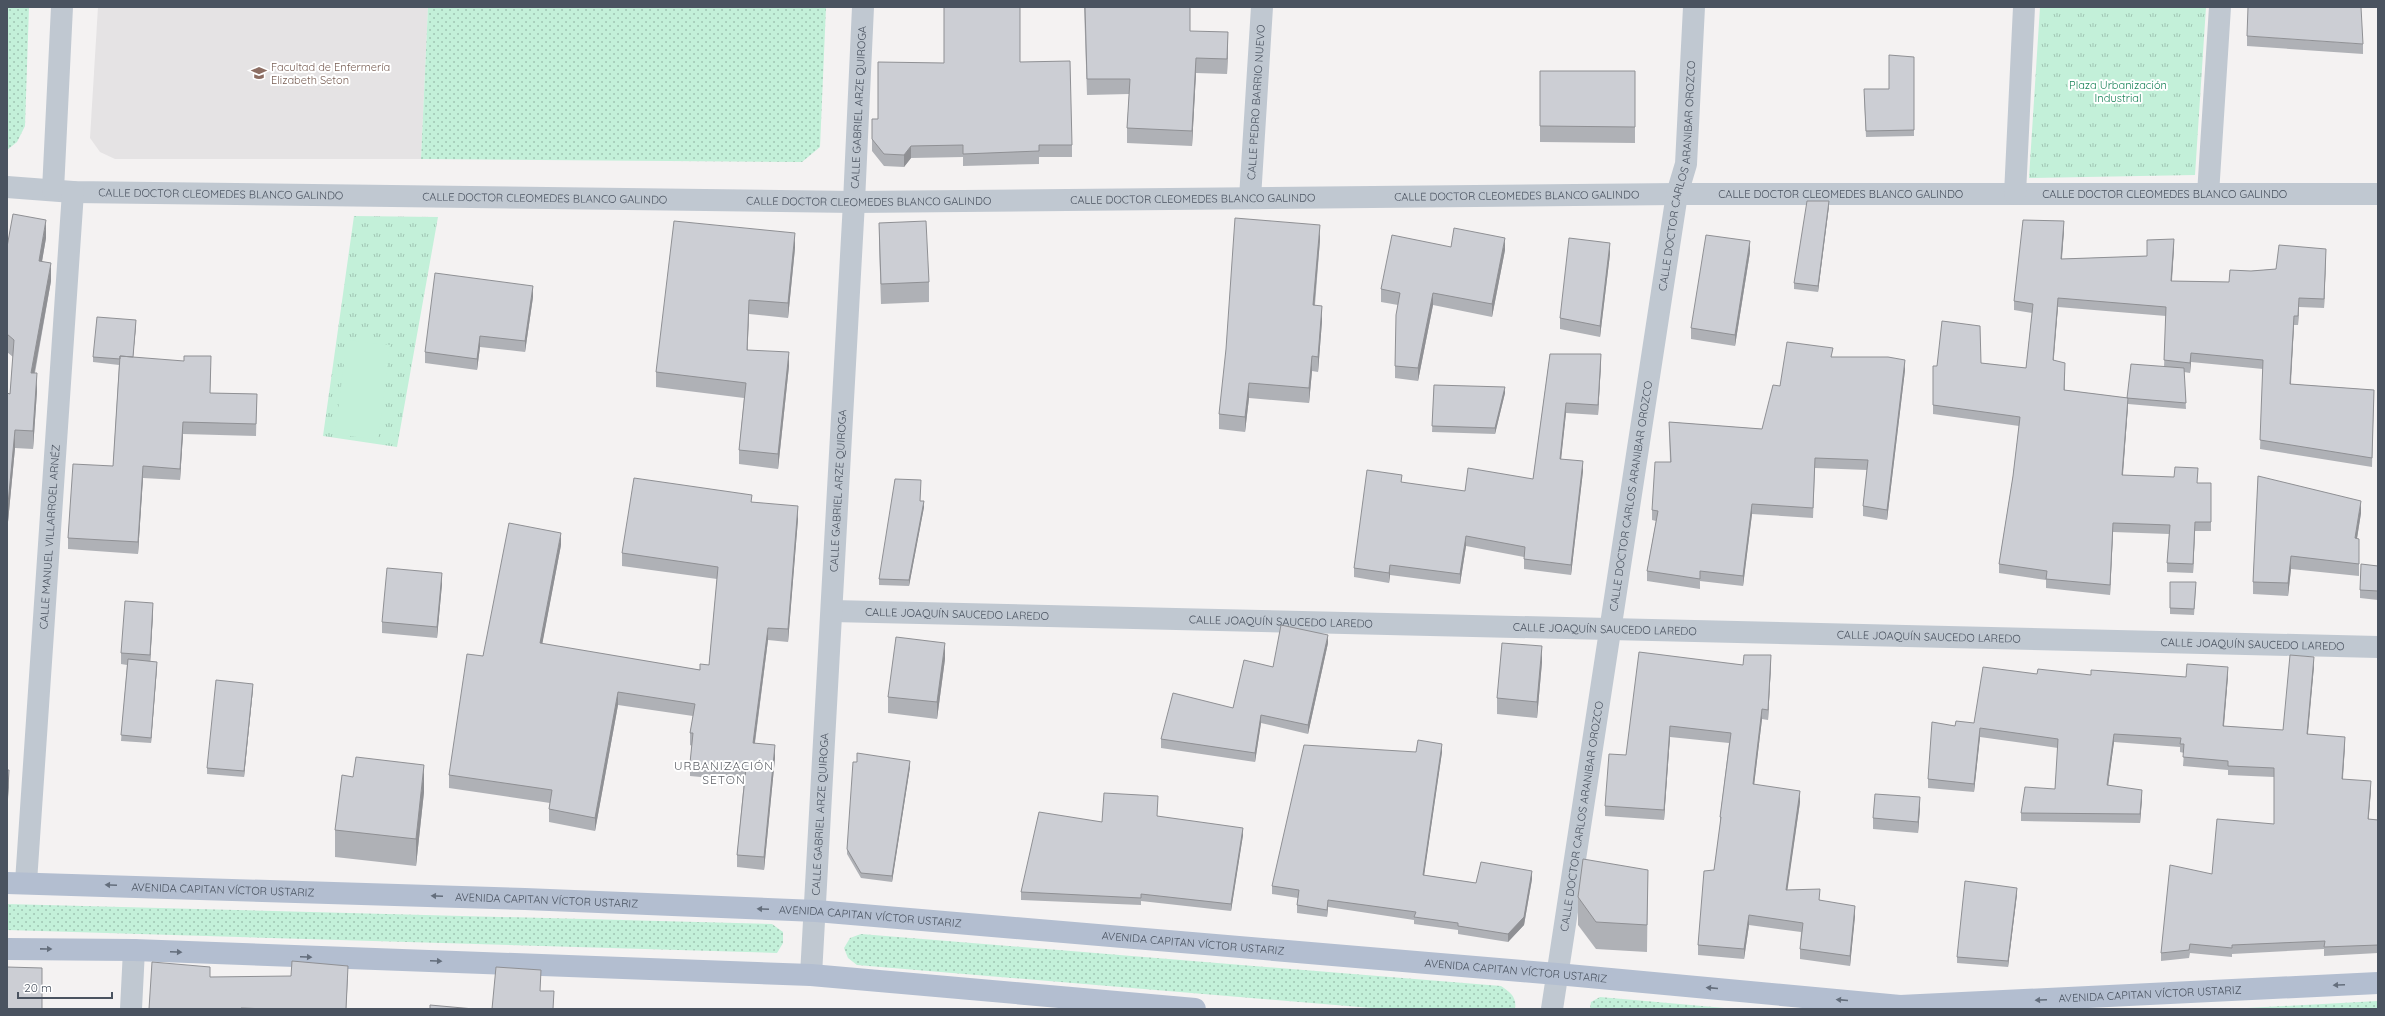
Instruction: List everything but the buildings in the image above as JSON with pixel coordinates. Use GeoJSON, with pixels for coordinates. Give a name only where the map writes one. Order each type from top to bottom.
{"type":"FeatureCollection","features":[{"type":"Feature","properties":{"kind":"main road","name":"AVENIDA CAPITAN VÍCTOR USTARIZ"},"geometry":{"type":"LineString","coordinates":[[17,883],[604,902],[816,912],[1558,974],[1900,1006],[2378,983]]}},
{"type":"Feature","properties":{"kind":"main road"},"geometry":{"type":"LineString","coordinates":[[7,949],[134,950],[811,975],[1101,1005],[1195,1009]]}},
{"type":"Feature","properties":{"kind":"street","name":"CALLE MANUEL VILLARROEL ARNÉZ"},"geometry":{"type":"LineString","coordinates":[[17,883],[63,191],[62,7]]}},
{"type":"Feature","properties":{"kind":"street","name":"CALLE GABRIEL ARZE QUIROGA"},"geometry":{"type":"LineString","coordinates":[[811,975],[816,912],[863,7]]}},
{"type":"Feature","properties":{"kind":"street","name":"CALLE PEDRO BARRIO NUEVO"},"geometry":{"type":"LineString","coordinates":[[1250,198],[1262,7]]}},
{"type":"Feature","properties":{"kind":"street","name":"CALLE DOCTOR CARLOS ARANIBAR OROZCO"},"geometry":{"type":"LineString","coordinates":[[1552,1009],[1677,194],[1686,164],[1694,7]]}},
{"type":"Feature","properties":{"kind":"street"},"geometry":{"type":"LineString","coordinates":[[2015,194],[2024,7]]}},
{"type":"Feature","properties":{"kind":"street"},"geometry":{"type":"LineString","coordinates":[[2208,194],[2220,7]]}},
{"type":"Feature","properties":{"kind":"street","name":"CALLE DOCTOR CLEOMEDES BLANCO GALINDO"},"geometry":{"type":"LineString","coordinates":[[7,187],[63,191],[854,202],[1677,194],[2378,194]]}},
{"type":"Feature","properties":{"kind":"street","name":"CALLE JOAQUÍN SAUCEDO LAREDO"},"geometry":{"type":"LineString","coordinates":[[832,611],[1610,630],[2378,646]]}},
{"type":"Feature","properties":{"kind":"street"},"geometry":{"type":"LineString","coordinates":[[131,1009],[134,950]]}},
{"type":"Feature","properties":{"kind":"shaded area","name":"Facultad de Enfermería Elizabeth Seton"},"geometry":{"type":"Polygon","coordinates":[[[98,7],[428,7],[421,159],[115,159],[100,152],[90,138],[98,7]]]}},
{"type":"Feature","properties":{"kind":"green space"},"geometry":{"type":"Polygon","coordinates":[[[7,7],[29,7],[25,126],[17,142],[7,150],[7,7]]]}},
{"type":"Feature","properties":{"kind":"green space"},"geometry":{"type":"Polygon","coordinates":[[[428,7],[826,7],[820,147],[802,162],[421,159],[428,7]]]}},
{"type":"Feature","properties":{"kind":"green space","name":"Plaza Urbanización Industrial"},"geometry":{"type":"Polygon","coordinates":[[[2040,7],[2206,7],[2195,175],[2029,178],[2040,7]]]}},
{"type":"Feature","properties":{"kind":"green space"},"geometry":{"type":"Polygon","coordinates":[[[354,216],[438,217],[397,447],[323,436],[354,216]]]}},
{"type":"Feature","properties":{"kind":"green space"},"geometry":{"type":"Polygon","coordinates":[[[347,340],[390,345],[378,440],[335,434],[347,340]]]}},
{"type":"Feature","properties":{"kind":"green space"},"geometry":{"type":"Polygon","coordinates":[[[7,904],[772,924],[783,932],[783,943],[777,953],[7,930],[7,904]]]}},
{"type":"Feature","properties":{"kind":"green space"},"geometry":{"type":"Polygon","coordinates":[[[861,934],[1501,986],[1514,998],[1515,1009],[1383,1009],[857,965],[848,958],[844,948],[850,938],[861,934]]]}},
{"type":"Feature","properties":{"kind":"green space"},"geometry":{"type":"Polygon","coordinates":[[[1600,997],[1736,1009],[1590,1009],[1591,1002],[1600,997]]]}},
{"type":"Feature","properties":{"kind":"green space"},"geometry":{"type":"Polygon","coordinates":[[[2378,1001],[2378,1009],[2228,1009],[2378,1001]]]}},
{"type":"Feature","properties":{"kind":"place","name":"Facultad de Enfermería Elizabeth Seton"},"geometry":{"type":"Point","coordinates":[259,73]}},
{"type":"Feature","properties":{"kind":"district","name":"URBANIZACIÓN SETON"},"geometry":{"type":"Point","coordinates":[724,773]}}]}
